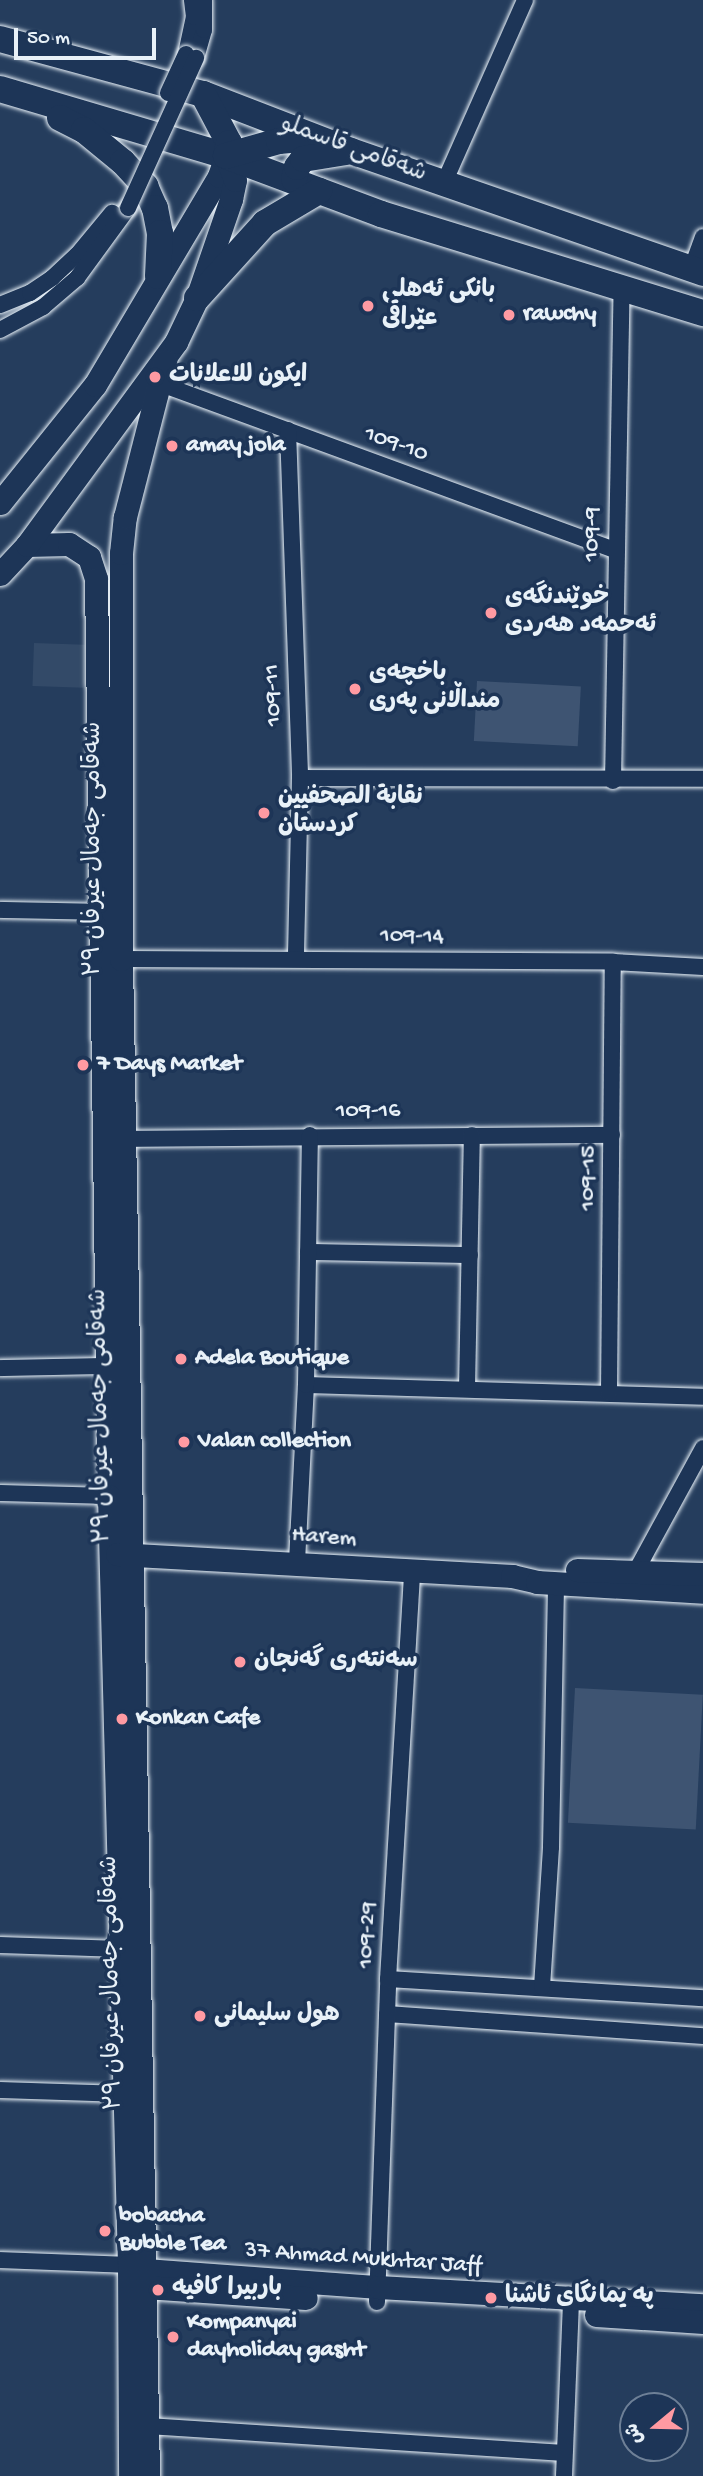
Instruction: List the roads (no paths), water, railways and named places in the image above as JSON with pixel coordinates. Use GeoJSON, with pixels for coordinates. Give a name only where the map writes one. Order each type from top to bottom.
{"type":"FeatureCollection","features":[{"type":"Feature","properties":{"kind":"main road","name":"شەقامی قاسملو"},"geometry":{"type":"LineString","coordinates":[[0,39],[27,48],[135,73],[203,94],[351,151],[697,272]]}},
{"type":"Feature","properties":{"kind":"main road","name":"شەقامی قاسملو"},"geometry":{"type":"LineString","coordinates":[[6,91],[226,156],[294,179],[381,214],[703,313]]}},
{"type":"Feature","properties":{"kind":"main road"},"geometry":{"type":"LineString","coordinates":[[6,91],[84,130],[123,162],[145,186],[155,208],[160,233],[158,276]]}},
{"type":"Feature","properties":{"kind":"main road"},"geometry":{"type":"LineString","coordinates":[[0,503],[95,385],[219,176],[229,143],[203,94]]}},
{"type":"Feature","properties":{"kind":"main road"},"geometry":{"type":"LineString","coordinates":[[226,156],[279,141],[317,137]]}},
{"type":"Feature","properties":{"kind":"main road"},"geometry":{"type":"LineString","coordinates":[[294,179],[297,167],[303,159],[351,151]]}},
{"type":"Feature","properties":{"kind":"main road"},"geometry":{"type":"LineString","coordinates":[[0,575],[27,545],[165,360],[197,298],[231,199],[234,180],[226,156]]}},
{"type":"Feature","properties":{"kind":"main road"},"geometry":{"type":"LineString","coordinates":[[197,298],[265,223],[319,191]]}},
{"type":"Feature","properties":{"kind":"main road","name":"شەقامی جەمال عیرفان ٣٩"},"geometry":{"type":"LineString","coordinates":[[130,2476],[140,2274],[124,2094],[121,1949],[121,553],[125,517],[165,360]]}},
{"type":"Feature","properties":{"kind":"main road"},"geometry":{"type":"LineString","coordinates":[[27,545],[59,542],[79,549],[89,557],[108,549],[121,553]]}},
{"type":"Feature","properties":{"kind":"main road","name":"شەقامی جەمال عیرفان ٣٩"},"geometry":{"type":"LineString","coordinates":[[89,557],[96,579],[110,1496],[121,1554],[148,2476]]}},
{"type":"Feature","properties":{"kind":"main road","name":"Harem"},"geometry":{"type":"LineString","coordinates":[[121,1554],[298,1562],[703,1592]]}},
{"type":"Feature","properties":{"kind":"main road","name":"Harem"},"geometry":{"type":"LineString","coordinates":[[512,1576],[539,1570],[703,1574]]}},
{"type":"Feature","properties":{"kind":"main road","name":"37 Ahmad Mukhtar Jaff"},"geometry":{"type":"LineString","coordinates":[[140,2274],[377,2295],[570,2306],[703,2322]]}},
{"type":"Feature","properties":{"kind":"main road","name":"37 Ahmad Mukhtar Jaff"},"geometry":{"type":"LineString","coordinates":[[570,2306],[703,2305]]}},
{"type":"Feature","properties":{"kind":"street"},"geometry":{"type":"LineString","coordinates":[[191,56],[194,17],[192,0]]}},
{"type":"Feature","properties":{"kind":"street"},"geometry":{"type":"LineString","coordinates":[[0,330],[43,307],[71,284],[124,206],[204,30],[204,0]]}},
{"type":"Feature","properties":{"kind":"street"},"geometry":{"type":"LineString","coordinates":[[444,183],[525,0]]}},
{"type":"Feature","properties":{"kind":"street"},"geometry":{"type":"LineString","coordinates":[[0,24],[27,48]]}},
{"type":"Feature","properties":{"kind":"street"},"geometry":{"type":"LineString","coordinates":[[0,305],[30,293],[61,271],[124,206]]}},
{"type":"Feature","properties":{"kind":"street"},"geometry":{"type":"LineString","coordinates":[[697,272],[703,237]]}},
{"type":"Feature","properties":{"kind":"street","name":"109-9"},"geometry":{"type":"LineString","coordinates":[[613,781],[615,550],[622,289]]}},
{"type":"Feature","properties":{"kind":"street","name":"109-10"},"geometry":{"type":"LineString","coordinates":[[161,384],[615,550]]}},
{"type":"Feature","properties":{"kind":"street","name":"109-11"},"geometry":{"type":"LineString","coordinates":[[288,430],[300,778],[296,959]]}},
{"type":"Feature","properties":{"kind":"street"},"geometry":{"type":"LineString","coordinates":[[300,778],[613,781],[703,779]]}},
{"type":"Feature","properties":{"kind":"street"},"geometry":{"type":"LineString","coordinates":[[0,910],[100,912]]}},
{"type":"Feature","properties":{"kind":"street","name":"109-14"},"geometry":{"type":"LineString","coordinates":[[121,959],[613,962],[703,967]]}},
{"type":"Feature","properties":{"kind":"street","name":"109-15"},"geometry":{"type":"LineString","coordinates":[[609,1393],[613,962]]}},
{"type":"Feature","properties":{"kind":"street"},"geometry":{"type":"LineString","coordinates":[[298,1562],[306,1385],[310,1135]]}},
{"type":"Feature","properties":{"kind":"street","name":"109-16"},"geometry":{"type":"LineString","coordinates":[[123,1139],[310,1135],[612,1135]]}},
{"type":"Feature","properties":{"kind":"street"},"geometry":{"type":"LineString","coordinates":[[467,1389],[472,1135]]}},
{"type":"Feature","properties":{"kind":"street"},"geometry":{"type":"LineString","coordinates":[[308,1252],[470,1255]]}},
{"type":"Feature","properties":{"kind":"street"},"geometry":{"type":"LineString","coordinates":[[0,1368],[107,1366]]}},
{"type":"Feature","properties":{"kind":"street"},"geometry":{"type":"LineString","coordinates":[[306,1385],[703,1396]]}},
{"type":"Feature","properties":{"kind":"street"},"geometry":{"type":"LineString","coordinates":[[636,1571],[703,1448]]}},
{"type":"Feature","properties":{"kind":"street"},"geometry":{"type":"LineString","coordinates":[[0,1493],[110,1496]]}},
{"type":"Feature","properties":{"kind":"street","name":"109-29"},"geometry":{"type":"LineString","coordinates":[[377,2295],[388,1979],[412,1571]]}},
{"type":"Feature","properties":{"kind":"street"},"geometry":{"type":"LineString","coordinates":[[542,1987],[551,1847],[556,1583]]}},
{"type":"Feature","properties":{"kind":"street"},"geometry":{"type":"LineString","coordinates":[[0,1945],[121,1949]]}},
{"type":"Feature","properties":{"kind":"street"},"geometry":{"type":"LineString","coordinates":[[388,1979],[703,1998]]}},
{"type":"Feature","properties":{"kind":"street"},"geometry":{"type":"LineString","coordinates":[[387,2014],[703,2036]]}},
{"type":"Feature","properties":{"kind":"street"},"geometry":{"type":"LineString","coordinates":[[0,2090],[124,2094]]}},
{"type":"Feature","properties":{"kind":"street"},"geometry":{"type":"LineString","coordinates":[[0,2260],[140,2274]]}},
{"type":"Feature","properties":{"kind":"street"},"geometry":{"type":"LineString","coordinates":[[564,2476],[570,2306]]}},
{"type":"Feature","properties":{"kind":"street"},"geometry":{"type":"LineString","coordinates":[[148,2426],[564,2453]]}},
{"type":"Feature","properties":{"kind":"place","name":"بانکی ئەهلی عێراقی"},"geometry":{"type":"Point","coordinates":[368,306]}},
{"type":"Feature","properties":{"kind":"place","name":"rawchy"},"geometry":{"type":"Point","coordinates":[509,315]}},
{"type":"Feature","properties":{"kind":"place","name":"ايكون للاعلانات"},"geometry":{"type":"Point","coordinates":[155,377]}},
{"type":"Feature","properties":{"kind":"place","name":"amay jola"},"geometry":{"type":"Point","coordinates":[172,446]}},
{"type":"Feature","properties":{"kind":"place","name":"خوێندنگەی ئەحمەد هەردی"},"geometry":{"type":"Point","coordinates":[491,613]}},
{"type":"Feature","properties":{"kind":"place","name":"باخچەی منداڵانی پەری"},"geometry":{"type":"Point","coordinates":[355,689]}},
{"type":"Feature","properties":{"kind":"place","name":"نقابة الصحفیین کردستان"},"geometry":{"type":"Point","coordinates":[264,813]}},
{"type":"Feature","properties":{"kind":"place","name":"7 Days Market"},"geometry":{"type":"Point","coordinates":[83,1065]}},
{"type":"Feature","properties":{"kind":"place","name":"Adela Boutique"},"geometry":{"type":"Point","coordinates":[181,1359]}},
{"type":"Feature","properties":{"kind":"place","name":"Valan collection"},"geometry":{"type":"Point","coordinates":[184,1442]}},
{"type":"Feature","properties":{"kind":"place","name":"سەنتەری گەنجان"},"geometry":{"type":"Point","coordinates":[240,1662]}},
{"type":"Feature","properties":{"kind":"place","name":"Konkan Cafe"},"geometry":{"type":"Point","coordinates":[122,1719]}},
{"type":"Feature","properties":{"kind":"place","name":"هول سليمانى"},"geometry":{"type":"Point","coordinates":[200,2016]}},
{"type":"Feature","properties":{"kind":"place","name":"bobacha Bubble Tea"},"geometry":{"type":"Point","coordinates":[105,2231]}},
{"type":"Feature","properties":{"kind":"place","name":"باربيرا كافيه"},"geometry":{"type":"Point","coordinates":[158,2290]}},
{"type":"Feature","properties":{"kind":"place","name":"په یمانگای ئاشنا"},"geometry":{"type":"Point","coordinates":[491,2298]}},
{"type":"Feature","properties":{"kind":"place","name":"Kompanyai dayholiday gasht"},"geometry":{"type":"Point","coordinates":[173,2337]}}]}
